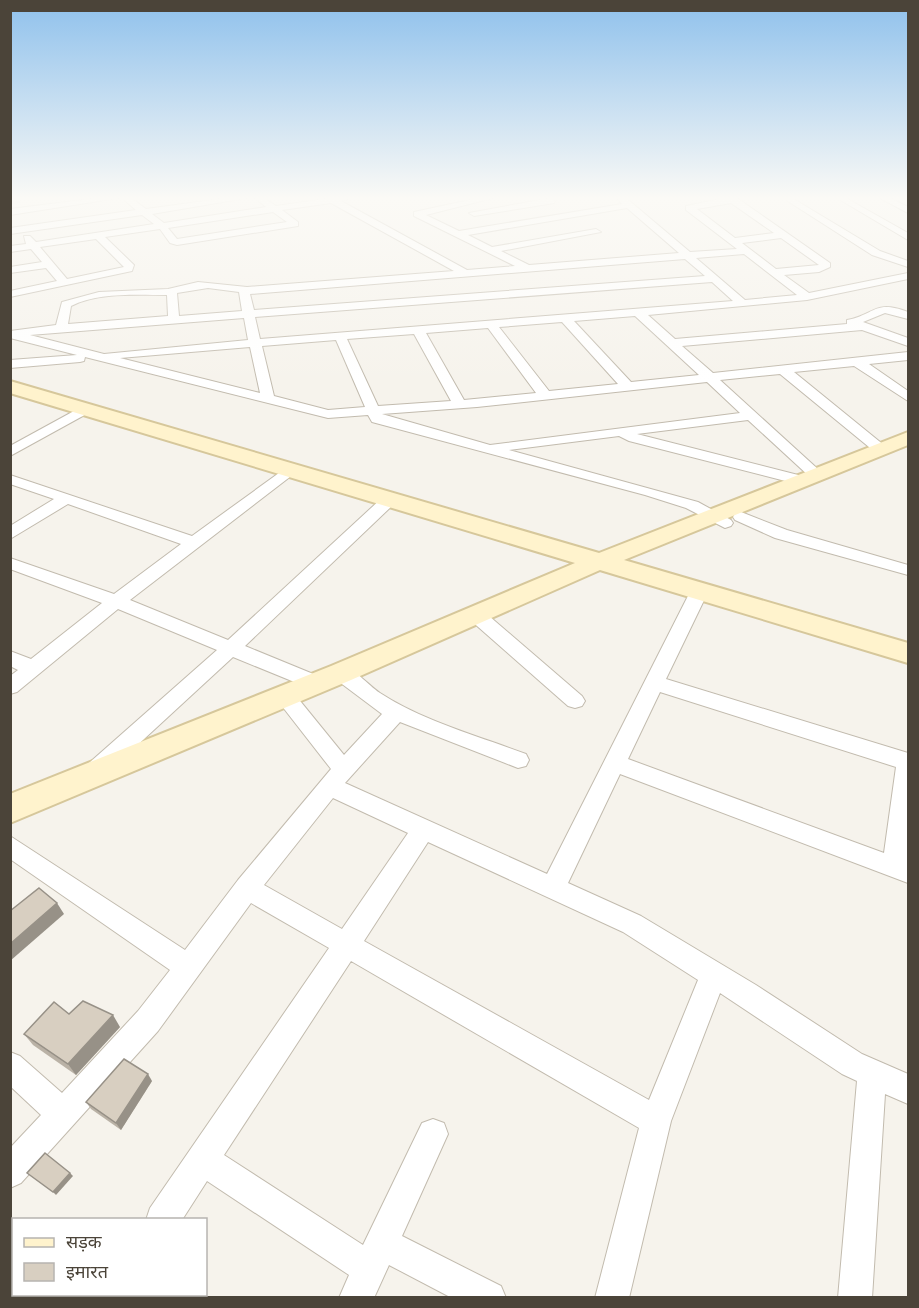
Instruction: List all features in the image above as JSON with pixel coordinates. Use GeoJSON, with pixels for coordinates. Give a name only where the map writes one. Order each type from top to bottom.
{"type":"FeatureCollection","features":[{"type":"Feature","properties":{"kind":"street"},"geometry":{"type":"LineString","coordinates":[[46,259],[64,282]]}},
{"type":"Feature","properties":{"kind":"street"},"geometry":{"type":"LineString","coordinates":[[10,294],[128,269],[130,267],[123,259]]}},
{"type":"Feature","properties":{"kind":"street"},"geometry":{"type":"LineString","coordinates":[[439,259],[550,319]]}},
{"type":"Feature","properties":{"kind":"street"},"geometry":{"type":"LineString","coordinates":[[509,259],[525,267]]}},
{"type":"Feature","properties":{"kind":"street"},"geometry":{"type":"LineString","coordinates":[[61,328],[66,304],[76,299],[169,292],[180,287],[203,284],[247,290],[525,267],[541,259]]}},
{"type":"Feature","properties":{"kind":"street"},"geometry":{"type":"LineString","coordinates":[[569,259],[610,274]]}},
{"type":"Feature","properties":{"kind":"street"},"geometry":{"type":"LineString","coordinates":[[610,274],[620,259]]}},
{"type":"Feature","properties":{"kind":"street"},"geometry":{"type":"LineString","coordinates":[[691,259],[742,303]]}},
{"type":"Feature","properties":{"kind":"street"},"geometry":{"type":"LineString","coordinates":[[758,259],[807,297]]}},
{"type":"Feature","properties":{"kind":"street"},"geometry":{"type":"LineString","coordinates":[[776,272],[819,269],[826,265],[818,259]]}},
{"type":"Feature","properties":{"kind":"street"},"geometry":{"type":"LineString","coordinates":[[894,259],[909,264]]}},
{"type":"Feature","properties":{"kind":"street"},"geometry":{"type":"LineString","coordinates":[[10,270],[50,264]]}},
{"type":"Feature","properties":{"kind":"street"},"geometry":{"type":"LineString","coordinates":[[11,335],[61,328],[505,295],[610,274],[713,279]]}},
{"type":"Feature","properties":{"kind":"street"},"geometry":{"type":"LineString","coordinates":[[10,364],[807,297],[909,276]]}},
{"type":"Feature","properties":{"kind":"street"},"geometry":{"type":"LineString","coordinates":[[892,280],[909,287]]}},
{"type":"Feature","properties":{"kind":"street"},"geometry":{"type":"LineString","coordinates":[[247,290],[244,293],[248,314],[268,400]]}},
{"type":"Feature","properties":{"kind":"street"},"geometry":{"type":"LineString","coordinates":[[169,292],[172,293],[174,319]]}},
{"type":"Feature","properties":{"kind":"street"},"geometry":{"type":"LineString","coordinates":[[890,309],[909,303]]}},
{"type":"Feature","properties":{"kind":"street"},"geometry":{"type":"LineString","coordinates":[[672,343],[858,324],[880,308],[909,316]]}},
{"type":"Feature","properties":{"kind":"street"},"geometry":{"type":"LineString","coordinates":[[638,312],[749,416],[808,477]]}},
{"type":"Feature","properties":{"kind":"street"},"geometry":{"type":"LineString","coordinates":[[565,318],[627,386]]}},
{"type":"Feature","properties":{"kind":"street"},"geometry":{"type":"LineString","coordinates":[[840,318],[909,342]]}},
{"type":"Feature","properties":{"kind":"street"},"geometry":{"type":"LineString","coordinates":[[491,324],[545,395]]}},
{"type":"Feature","properties":{"kind":"street"},"geometry":{"type":"LineString","coordinates":[[418,330],[460,404]]}},
{"type":"Feature","properties":{"kind":"street"},"geometry":{"type":"LineString","coordinates":[[11,335],[328,414],[460,404],[909,356]]}},
{"type":"Feature","properties":{"kind":"street"},"geometry":{"type":"LineString","coordinates":[[340,336],[372,411],[381,421],[651,492],[726,518],[909,570]]}},
{"type":"Feature","properties":{"kind":"street"},"geometry":{"type":"LineString","coordinates":[[856,362],[909,397]]}},
{"type":"Feature","properties":{"kind":"street"},"geometry":{"type":"LineString","coordinates":[[782,369],[880,449]]}},
{"type":"Feature","properties":{"kind":"street"},"geometry":{"type":"LineString","coordinates":[[10,387],[909,653]]}},
{"type":"Feature","properties":{"kind":"street"},"geometry":{"type":"LineString","coordinates":[[10,452],[85,409]]}},
{"type":"Feature","properties":{"kind":"street"},"geometry":{"type":"LineString","coordinates":[[484,449],[749,416]]}},
{"type":"Feature","properties":{"kind":"street"},"geometry":{"type":"LineString","coordinates":[[622,431],[634,438],[808,477]]}},
{"type":"Feature","properties":{"kind":"street"},"geometry":{"type":"LineString","coordinates":[[726,518],[808,477],[909,438]]}},
{"type":"Feature","properties":{"kind":"street"},"geometry":{"type":"LineString","coordinates":[[10,809],[329,678],[475,614],[909,449]]}},
{"type":"Feature","properties":{"kind":"street"},"geometry":{"type":"LineString","coordinates":[[10,687],[116,601],[290,470]]}},
{"type":"Feature","properties":{"kind":"street"},"geometry":{"type":"LineString","coordinates":[[10,479],[193,542]]}},
{"type":"Feature","properties":{"kind":"street"},"geometry":{"type":"LineString","coordinates":[[10,534],[67,498]]}},
{"type":"Feature","properties":{"kind":"street"},"geometry":{"type":"LineString","coordinates":[[87,778],[231,648],[388,500]]}},
{"type":"Feature","properties":{"kind":"street"},"geometry":{"type":"LineString","coordinates":[[10,563],[116,601],[231,648],[329,678],[396,712],[518,760]]}},
{"type":"Feature","properties":{"kind":"street"},"geometry":{"type":"LineString","coordinates":[[553,887],[699,592]]}},
{"type":"Feature","properties":{"kind":"street"},"geometry":{"type":"LineString","coordinates":[[475,614],[575,701]]}},
{"type":"Feature","properties":{"kind":"street"},"geometry":{"type":"LineString","coordinates":[[10,658],[33,668]]}},
{"type":"Feature","properties":{"kind":"street"},"geometry":{"type":"LineString","coordinates":[[615,763],[902,870],[909,762],[655,683]]}},
{"type":"Feature","properties":{"kind":"street"},"geometry":{"type":"LineString","coordinates":[[285,696],[336,778],[424,829],[632,924],[714,974],[817,1043],[872,1073],[909,1089]]}},
{"type":"Feature","properties":{"kind":"street"},"geometry":{"type":"LineString","coordinates":[[10,1172],[148,1021],[248,888],[336,778],[396,712]]}},
{"type":"Feature","properties":{"kind":"street"},"geometry":{"type":"LineString","coordinates":[[163,1218],[424,829]]}},
{"type":"Feature","properties":{"kind":"street"},"geometry":{"type":"LineString","coordinates":[[10,846],[190,968]]}},
{"type":"Feature","properties":{"kind":"street"},"geometry":{"type":"LineString","coordinates":[[248,888],[656,1121]]}},
{"type":"Feature","properties":{"kind":"street"},"geometry":{"type":"LineString","coordinates":[[612,1298],[656,1121],[714,974]]}},
{"type":"Feature","properties":{"kind":"street"},"geometry":{"type":"LineString","coordinates":[[10,1066],[64,1115]]}},
{"type":"Feature","properties":{"kind":"street"},"geometry":{"type":"LineString","coordinates":[[855,1298],[872,1073]]}},
{"type":"Feature","properties":{"kind":"street"},"geometry":{"type":"LineString","coordinates":[[356,1298],[433,1134]]}},
{"type":"Feature","properties":{"kind":"street"},"geometry":{"type":"LineString","coordinates":[[204,1160],[376,1256],[489,1298]]}},
{"type":"Feature","properties":{"kind":"building"},"geometry":{"type":"Polygon","coordinates":[[[39,888],[57,903],[10,944],[10,911],[39,888]]]}},
{"type":"Feature","properties":{"kind":"building"},"geometry":{"type":"Polygon","coordinates":[[[83,1001],[113,1015],[68,1064],[24,1034],[54,1002],[69,1014],[83,1001]]]}},
{"type":"Feature","properties":{"kind":"building"},"geometry":{"type":"Polygon","coordinates":[[[124,1059],[148,1074],[116,1123],[86,1102],[124,1059]]]}},
{"type":"Feature","properties":{"kind":"building"},"geometry":{"type":"Polygon","coordinates":[[[45,1153],[70,1173],[53,1192],[27,1173],[45,1153]]]}}]}
